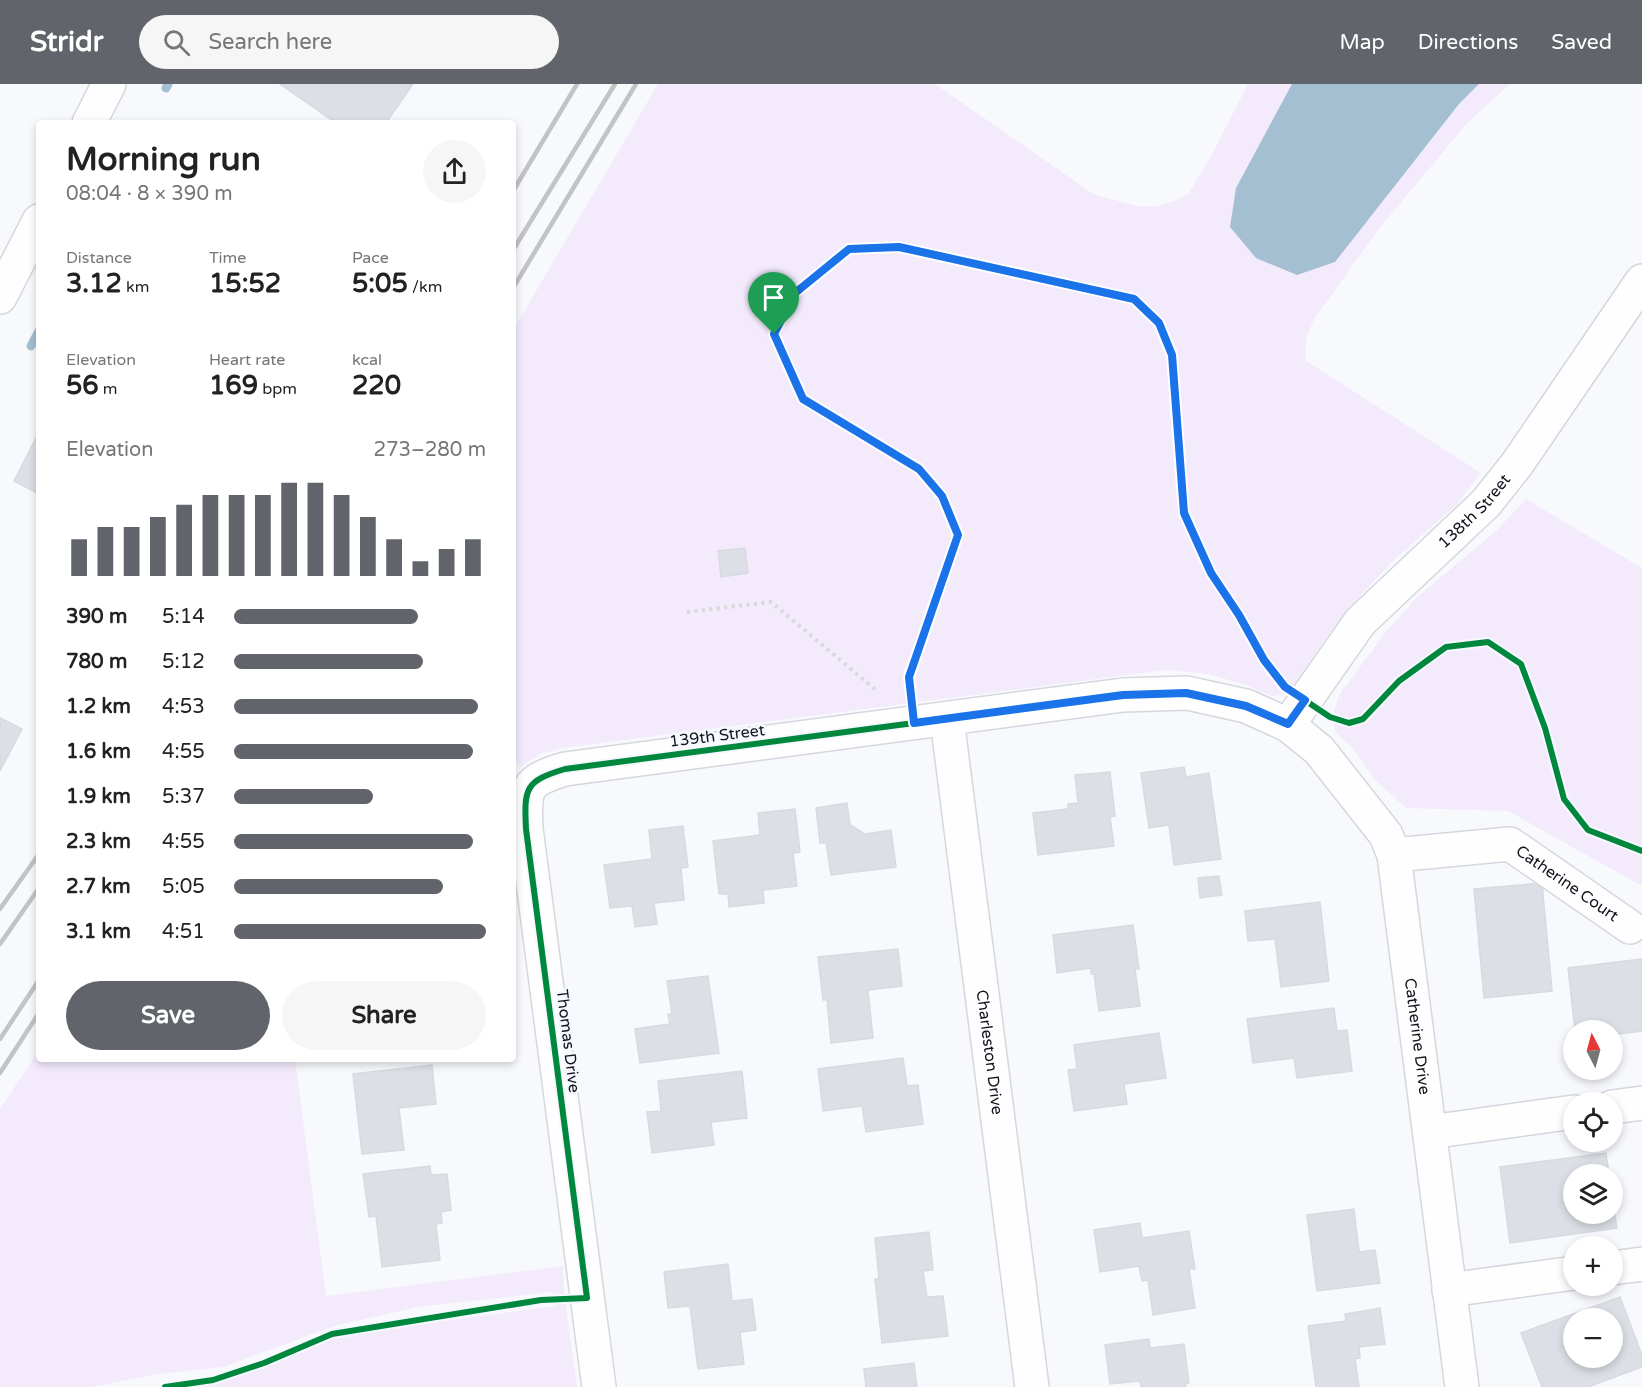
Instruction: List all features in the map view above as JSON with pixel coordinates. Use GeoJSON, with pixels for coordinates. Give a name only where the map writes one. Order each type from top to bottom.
{"type":"FeatureCollection","features":[{"type":"Feature","properties":{"kind":"street"},"geometry":{"type":"LineString","coordinates":[[91,120],[109,84]]}},
{"type":"Feature","properties":{"kind":"street"},"geometry":{"type":"LineString","coordinates":[[0,297],[36,227]]}},
{"type":"Feature","properties":{"kind":"street","name":"138th Street"},"geometry":{"type":"LineString","coordinates":[[1288,724],[1360,622],[1486,503],[1517,464],[1642,281]]}},
{"type":"Feature","properties":{"kind":"street","name":"139th Street"},"geometry":{"type":"LineString","coordinates":[[529,788],[540,777],[565,769],[1123,695],[1186,693],[1246,706],[1288,724]]}},
{"type":"Feature","properties":{"kind":"street","name":"Charleston Drive"},"geometry":{"type":"LineString","coordinates":[[947,719],[1032,1387]]}},
{"type":"Feature","properties":{"kind":"street","name":"Catherine Drive"},"geometry":{"type":"LineString","coordinates":[[1288,724],[1319,750],[1386,835],[1394,855],[1462,1387]]}},
{"type":"Feature","properties":{"kind":"street","name":"Thomas Drive"},"geometry":{"type":"LineString","coordinates":[[529,788],[525,807],[526,829],[599,1387]]}},
{"type":"Feature","properties":{"kind":"street","name":"Catherine Court"},"geometry":{"type":"LineString","coordinates":[[1394,855],[1510,844],[1630,927]]}},
{"type":"Feature","properties":{"kind":"street"},"geometry":{"type":"LineString","coordinates":[[1623,1105],[1642,1102]]}},
{"type":"Feature","properties":{"kind":"street"},"geometry":{"type":"LineString","coordinates":[[1430,1132],[1563,1114]]}},
{"type":"Feature","properties":{"kind":"street"},"geometry":{"type":"LineString","coordinates":[[1623,1267],[1642,1264]]}},
{"type":"Feature","properties":{"kind":"street"},"geometry":{"type":"LineString","coordinates":[[1449,1290],[1563,1274]]}},
{"type":"Feature","properties":{"kind":"path"},"geometry":{"type":"LineString","coordinates":[[687,612],[771,602],[876,690]]}},
{"type":"Feature","properties":{"kind":"shaded area"},"geometry":{"type":"Polygon","coordinates":[[[658,84],[935,84],[1095,195],[1138,206],[1157,206],[1175,201],[1188,194],[1209,160],[1248,84],[1510,84],[1469,121],[1382,225],[1314,319],[1306,339],[1305,360],[1481,473],[1456,505],[1392,562],[1351,606],[1326,638],[1292,690],[1283,695],[1272,696],[1209,674],[1166,670],[563,748],[540,754],[521,767],[516,761],[516,325],[658,84]]]}},
{"type":"Feature","properties":{"kind":"shaded area"},"geometry":{"type":"Polygon","coordinates":[[[1526,499],[1642,568],[1642,886],[1508,811],[1406,808],[1374,779],[1351,746],[1335,732],[1333,714],[1339,695],[1385,633],[1416,598],[1496,531],[1526,499]]]}},
{"type":"Feature","properties":{"kind":"shaded area"},"geometry":{"type":"Polygon","coordinates":[[[36,1055],[36,1062],[295,1062],[326,1296],[563,1266],[564,1291],[577,1387],[183,1387],[216,1382],[267,1366],[326,1341],[363,1332],[555,1306],[553,1292],[418,1307],[334,1326],[224,1367],[159,1374],[91,1387],[0,1387],[0,1109],[36,1055]]]}},
{"type":"Feature","properties":{"kind":"water"},"geometry":{"type":"Polygon","coordinates":[[[1292,84],[1479,84],[1459,104],[1335,262],[1297,275],[1256,258],[1230,227],[1236,188],[1292,84]]]}},
{"type":"Feature","properties":{"kind":"building"},"geometry":{"type":"Polygon","coordinates":[[[280,84],[413,84],[388,120],[332,120],[280,84]]]}},
{"type":"Feature","properties":{"kind":"building"},"geometry":{"type":"Polygon","coordinates":[[[36,438],[36,492],[14,481],[36,438]]]}},
{"type":"Feature","properties":{"kind":"building"},"geometry":{"type":"Polygon","coordinates":[[[745,548],[748,573],[721,577],[718,551],[745,548]]]}},
{"type":"Feature","properties":{"kind":"building"},"geometry":{"type":"Polygon","coordinates":[[[0,718],[22,729],[0,771],[0,718]]]}},
{"type":"Feature","properties":{"kind":"building"},"geometry":{"type":"Polygon","coordinates":[[[1184,767],[1186,777],[1209,773],[1221,859],[1174,865],[1169,825],[1149,828],[1141,773],[1184,767]]]}},
{"type":"Feature","properties":{"kind":"building"},"geometry":{"type":"Polygon","coordinates":[[[1110,772],[1115,816],[1110,817],[1114,846],[1038,855],[1033,813],[1068,809],[1068,804],[1078,803],[1075,775],[1110,772]]]}},
{"type":"Feature","properties":{"kind":"building"},"geometry":{"type":"Polygon","coordinates":[[[847,803],[850,825],[865,834],[891,830],[896,867],[831,875],[826,843],[820,843],[816,808],[847,803]]]}},
{"type":"Feature","properties":{"kind":"building"},"geometry":{"type":"Polygon","coordinates":[[[795,809],[800,852],[793,853],[797,886],[763,890],[764,903],[729,907],[728,894],[719,894],[713,841],[760,835],[758,813],[795,809]]]}},
{"type":"Feature","properties":{"kind":"building"},"geometry":{"type":"Polygon","coordinates":[[[683,826],[688,867],[681,868],[684,900],[654,903],[657,924],[635,927],[632,906],[610,908],[604,865],[652,859],[649,830],[683,826]]]}},
{"type":"Feature","properties":{"kind":"building"},"geometry":{"type":"Polygon","coordinates":[[[1219,876],[1222,895],[1200,898],[1198,878],[1219,876]]]}},
{"type":"Feature","properties":{"kind":"building"},"geometry":{"type":"Polygon","coordinates":[[[1542,883],[1552,991],[1484,998],[1474,889],[1542,883]]]}},
{"type":"Feature","properties":{"kind":"building"},"geometry":{"type":"Polygon","coordinates":[[[1320,902],[1329,981],[1281,987],[1275,939],[1248,941],[1245,911],[1320,902]]]}},
{"type":"Feature","properties":{"kind":"building"},"geometry":{"type":"Polygon","coordinates":[[[1133,925],[1139,969],[1135,969],[1140,1006],[1099,1011],[1094,974],[1091,974],[1091,968],[1057,973],[1053,935],[1133,925]]]}},
{"type":"Feature","properties":{"kind":"building"},"geometry":{"type":"Polygon","coordinates":[[[898,949],[902,986],[868,990],[873,1038],[831,1043],[827,1000],[823,1000],[818,957],[898,949]]]}},
{"type":"Feature","properties":{"kind":"building"},"geometry":{"type":"Polygon","coordinates":[[[1642,959],[1642,1031],[1623,1034],[1623,1020],[1574,1020],[1568,968],[1642,959]]]}},
{"type":"Feature","properties":{"kind":"building"},"geometry":{"type":"Polygon","coordinates":[[[708,976],[719,1053],[640,1063],[635,1029],[670,1024],[668,1014],[672,1014],[667,981],[708,976]]]}},
{"type":"Feature","properties":{"kind":"building"},"geometry":{"type":"Polygon","coordinates":[[[1334,1008],[1337,1031],[1347,1030],[1352,1071],[1297,1078],[1294,1058],[1253,1063],[1247,1019],[1334,1008]]]}},
{"type":"Feature","properties":{"kind":"building"},"geometry":{"type":"Polygon","coordinates":[[[1159,1033],[1166,1078],[1124,1084],[1127,1104],[1074,1111],[1068,1070],[1077,1069],[1074,1045],[1159,1033]]]}},
{"type":"Feature","properties":{"kind":"building"},"geometry":{"type":"Polygon","coordinates":[[[903,1058],[907,1086],[918,1085],[923,1124],[866,1132],[862,1106],[823,1111],[818,1069],[903,1058]]]}},
{"type":"Feature","properties":{"kind":"building"},"geometry":{"type":"Polygon","coordinates":[[[432,1065],[436,1104],[399,1108],[404,1150],[362,1154],[353,1074],[432,1065]]]}},
{"type":"Feature","properties":{"kind":"building"},"geometry":{"type":"Polygon","coordinates":[[[742,1071],[747,1118],[711,1122],[714,1145],[652,1153],[647,1112],[661,1111],[658,1081],[742,1071]]]}},
{"type":"Feature","properties":{"kind":"building"},"geometry":{"type":"Polygon","coordinates":[[[1606,1153],[1608,1164],[1563,1164],[1563,1224],[1616,1224],[1617,1228],[1510,1243],[1500,1167],[1606,1153]]]}},
{"type":"Feature","properties":{"kind":"building"},"geometry":{"type":"Polygon","coordinates":[[[430,1166],[431,1175],[447,1174],[451,1210],[441,1212],[442,1223],[436,1224],[440,1260],[382,1267],[376,1216],[369,1217],[363,1174],[430,1166]]]}},
{"type":"Feature","properties":{"kind":"building"},"geometry":{"type":"Polygon","coordinates":[[[1354,1209],[1359,1252],[1375,1250],[1380,1283],[1317,1291],[1307,1215],[1354,1209]]]}},
{"type":"Feature","properties":{"kind":"building"},"geometry":{"type":"Polygon","coordinates":[[[1140,1223],[1142,1238],[1189,1231],[1195,1269],[1189,1269],[1195,1308],[1153,1315],[1148,1280],[1142,1281],[1139,1266],[1100,1272],[1094,1230],[1140,1223]]]}},
{"type":"Feature","properties":{"kind":"building"},"geometry":{"type":"Polygon","coordinates":[[[929,1232],[933,1270],[923,1271],[927,1297],[943,1296],[948,1336],[882,1343],[875,1279],[879,1279],[875,1238],[929,1232]]]}},
{"type":"Feature","properties":{"kind":"building"},"geometry":{"type":"Polygon","coordinates":[[[728,1264],[732,1301],[752,1299],[756,1330],[740,1332],[744,1364],[698,1369],[690,1306],[668,1308],[664,1272],[728,1264]]]}},
{"type":"Feature","properties":{"kind":"building"},"geometry":{"type":"Polygon","coordinates":[[[1620,1297],[1642,1355],[1642,1367],[1588,1387],[1542,1387],[1521,1333],[1563,1318],[1563,1368],[1623,1368],[1623,1308],[1590,1308],[1620,1297]]]}},
{"type":"Feature","properties":{"kind":"building"},"geometry":{"type":"Polygon","coordinates":[[[1380,1308],[1385,1344],[1359,1347],[1360,1358],[1355,1359],[1359,1387],[1316,1387],[1308,1326],[1346,1321],[1345,1314],[1380,1308]]]}},
{"type":"Feature","properties":{"kind":"building"},"geometry":{"type":"Polygon","coordinates":[[[1149,1339],[1150,1348],[1184,1344],[1189,1383],[1185,1384],[1186,1387],[1141,1387],[1140,1381],[1110,1384],[1105,1345],[1149,1339]]]}},
{"type":"Feature","properties":{"kind":"building"},"geometry":{"type":"Polygon","coordinates":[[[914,1363],[917,1387],[866,1387],[864,1369],[914,1363]]]}},
{"type":"Feature","properties":{"kind":"waterway"},"geometry":{"type":"LineString","coordinates":[[166,88],[168,84]]}},
{"type":"Feature","properties":{"kind":"waterway"},"geometry":{"type":"LineString","coordinates":[[31,346],[36,337]]}},
{"type":"Feature","properties":{"kind":"railway"},"geometry":{"type":"LineString","coordinates":[[516,186],[577,84]]}},
{"type":"Feature","properties":{"kind":"railway"},"geometry":{"type":"LineString","coordinates":[[516,245],[615,84]]}},
{"type":"Feature","properties":{"kind":"railway"},"geometry":{"type":"LineString","coordinates":[[516,283],[636,84]]}},
{"type":"Feature","properties":{"kind":"railway"},"geometry":{"type":"LineString","coordinates":[[0,909],[36,858]]}},
{"type":"Feature","properties":{"kind":"railway"},"geometry":{"type":"LineString","coordinates":[[0,944],[36,892]]}},
{"type":"Feature","properties":{"kind":"railway"},"geometry":{"type":"LineString","coordinates":[[0,1039],[36,985]]}},
{"type":"Feature","properties":{"kind":"railway"},"geometry":{"type":"LineString","coordinates":[[0,1073],[36,1018]]}},
{"type":"Feature","properties":{"kind":"cycle path"},"geometry":{"type":"LineString","coordinates":[[165,1387],[213,1380],[264,1363],[332,1334],[541,1300],[587,1298],[526,829],[527,795],[535,782],[565,769],[914,723],[909,677],[958,535],[942,496],[919,469],[803,399],[774,334],[795,293],[849,249],[899,247],[1134,299],[1159,323],[1172,355],[1184,513],[1211,573],[1239,615],[1264,660],[1285,687],[1330,717],[1349,723],[1363,719],[1399,681],[1446,647],[1488,642],[1521,664],[1545,728],[1564,799],[1588,830],[1642,851]]}},
{"type":"Feature","properties":{"kind":"route"},"geometry":{"type":"LineString","coordinates":[[899,247],[1134,299],[1159,323],[1172,355],[1184,513],[1211,573],[1239,615],[1264,660],[1285,687],[1305,700],[1288,724],[1246,706],[1186,693],[1123,695],[914,723],[909,677],[958,535],[942,496],[919,469],[803,399],[774,334],[795,293],[849,249],[899,247]]}}]}
